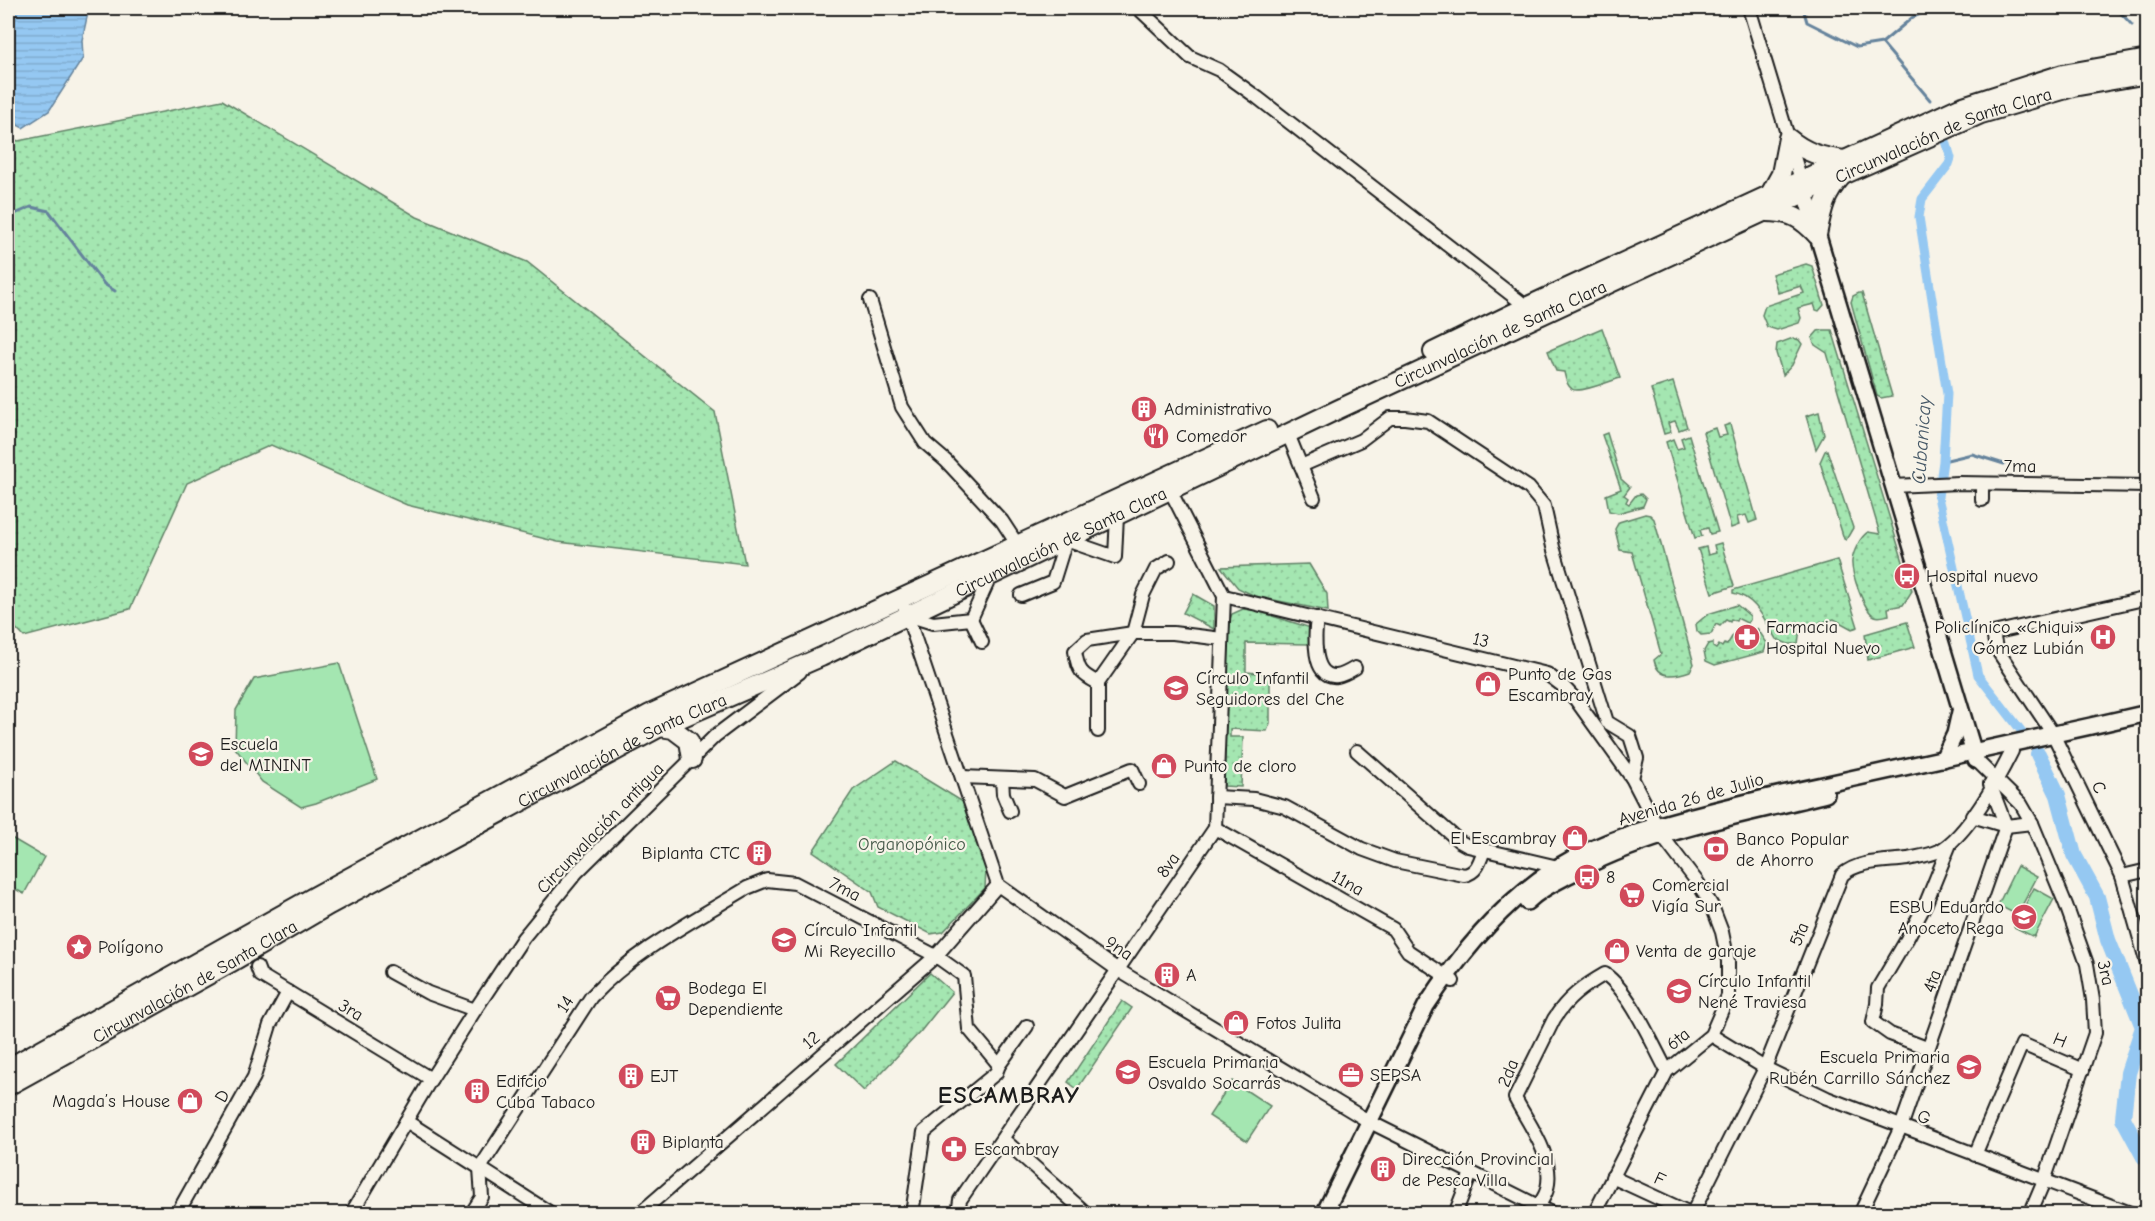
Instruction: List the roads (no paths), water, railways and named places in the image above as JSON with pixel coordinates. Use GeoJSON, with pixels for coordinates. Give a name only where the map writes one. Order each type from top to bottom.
{"type":"FeatureCollection","features":[{"type":"Feature","properties":{"kind":"highway","name":"Circunvalación de Santa Clara"},"geometry":{"type":"LineString","coordinates":[[8,1068],[315,896],[650,714],[1017,544],[1340,403],[1532,311],[1844,167],[1960,107],[2063,74],[2148,59]]}},
{"type":"Feature","properties":{"kind":"highway","name":"Circunvalación de Santa Clara"},"geometry":{"type":"LineString","coordinates":[[1844,167],[1981,114],[2073,87],[2148,74]]}},
{"type":"Feature","properties":{"kind":"highway"},"geometry":{"type":"LineString","coordinates":[[1788,138],[1807,152],[1844,167],[1824,201],[1817,235],[1807,224],[1793,215],[1767,203],[1781,174],[1788,138]]}},
{"type":"Feature","properties":{"kind":"highway","name":"Circunvalación de Santa Clara"},"geometry":{"type":"LineString","coordinates":[[8,1086],[230,963],[329,905],[660,727],[821,657],[1288,434],[1340,403]]}},
{"type":"Feature","properties":{"kind":"highway"},"geometry":{"type":"LineString","coordinates":[[660,727],[673,729],[689,741],[692,759]]}},
{"type":"Feature","properties":{"kind":"main road"},"geometry":{"type":"LineString","coordinates":[[1803,186],[1975,756]]}},
{"type":"Feature","properties":{"kind":"main road"},"geometry":{"type":"LineString","coordinates":[[1960,710],[1975,735],[1986,741],[2014,746]]}},
{"type":"Feature","properties":{"kind":"main road"},"geometry":{"type":"LineString","coordinates":[[1943,759],[1955,734],[1960,710]]}},
{"type":"Feature","properties":{"kind":"main road","name":"Avenida 26 de Julio"},"geometry":{"type":"LineString","coordinates":[[1324,1214],[1374,1125],[1449,979],[1493,921],[1530,885],[1558,867],[1602,845],[1854,787],[2148,713]]}},
{"type":"Feature","properties":{"kind":"main road","name":"Avenida 26 de Julio"},"geometry":{"type":"LineString","coordinates":[[2050,738],[2148,721]]}},
{"type":"Feature","properties":{"kind":"main road","name":"Avenida 26 de Julio"},"geometry":{"type":"LineString","coordinates":[[1449,979],[1536,893],[1595,861],[1659,831],[1766,797],[1943,759],[1975,756]]}},
{"type":"Feature","properties":{"kind":"main road","name":"Avenida 26 de Julio"},"geometry":{"type":"LineString","coordinates":[[1335,1214],[1374,1125]]}},
{"type":"Feature","properties":{"kind":"street"},"geometry":{"type":"LineString","coordinates":[[1138,8],[1190,57],[1219,70],[1258,98],[1532,311]]}},
{"type":"Feature","properties":{"kind":"street"},"geometry":{"type":"LineString","coordinates":[[1749,8],[1803,186]]}},
{"type":"Feature","properties":{"kind":"street"},"geometry":{"type":"LineString","coordinates":[[870,300],[902,407],[925,443],[946,461],[994,512],[1017,544]]}},
{"type":"Feature","properties":{"kind":"street"},"geometry":{"type":"LineString","coordinates":[[1301,466],[1361,440],[1390,418],[1406,418],[1428,421],[1529,488],[1544,506],[1555,554],[1607,722],[1630,736],[1637,758],[1632,778]]}},
{"type":"Feature","properties":{"kind":"street"},"geometry":{"type":"LineString","coordinates":[[1288,434],[1314,498]]}},
{"type":"Feature","properties":{"kind":"street","name":"7ma"},"geometry":{"type":"LineString","coordinates":[[1893,486],[1959,483],[2148,486]]}},
{"type":"Feature","properties":{"kind":"street"},"geometry":{"type":"LineString","coordinates":[[1982,483],[1982,500]]}},
{"type":"Feature","properties":{"kind":"street"},"geometry":{"type":"LineString","coordinates":[[1170,490],[1224,596],[1215,828]]}},
{"type":"Feature","properties":{"kind":"street"},"geometry":{"type":"LineString","coordinates":[[1022,595],[1053,582],[1066,540],[1115,557],[1117,515]]}},
{"type":"Feature","properties":{"kind":"street"},"geometry":{"type":"LineString","coordinates":[[1098,731],[1098,683],[1133,633],[1143,595],[1155,569],[1169,561]]}},
{"type":"Feature","properties":{"kind":"street"},"geometry":{"type":"LineString","coordinates":[[970,619],[991,575]]}},
{"type":"Feature","properties":{"kind":"street","name":"13"},"geometry":{"type":"LineString","coordinates":[[1224,596],[1546,674],[1563,686],[1576,700],[1632,778],[1659,831]]}},
{"type":"Feature","properties":{"kind":"street"},"geometry":{"type":"LineString","coordinates":[[901,597],[998,885]]}},
{"type":"Feature","properties":{"kind":"street","name":"C"},"geometry":{"type":"LineString","coordinates":[[2148,598],[1993,633],[1996,648],[2050,738],[2122,876],[2148,967]]}},
{"type":"Feature","properties":{"kind":"street"},"geometry":{"type":"LineString","coordinates":[[907,615],[933,623],[970,619]]}},
{"type":"Feature","properties":{"kind":"street"},"geometry":{"type":"LineString","coordinates":[[1317,618],[1314,643],[1322,668],[1328,675],[1335,676],[1355,668]]}},
{"type":"Feature","properties":{"kind":"street"},"geometry":{"type":"LineString","coordinates":[[970,619],[982,642]]}},
{"type":"Feature","properties":{"kind":"street"},"geometry":{"type":"LineString","coordinates":[[1098,683],[1084,675],[1077,665],[1075,651],[1087,640],[1133,633],[1173,633],[1222,639]]}},
{"type":"Feature","properties":{"kind":"street","name":"Circunvalación antigua"},"geometry":{"type":"LineString","coordinates":[[351,1214],[406,1120],[475,1010],[523,939],[577,872],[715,736],[821,657]]}},
{"type":"Feature","properties":{"kind":"street","name":"5ta"},"geometry":{"type":"LineString","coordinates":[[1692,1213],[1766,1068],[1842,875],[1850,867],[1909,859],[1937,852],[1950,844],[1995,785],[2014,746]]}},
{"type":"Feature","properties":{"kind":"street"},"geometry":{"type":"LineString","coordinates":[[1357,751],[1459,841],[1468,846],[1558,867]]}},
{"type":"Feature","properties":{"kind":"street"},"geometry":{"type":"LineString","coordinates":[[1975,756],[1995,785],[2006,826]]}},
{"type":"Feature","properties":{"kind":"street"},"geometry":{"type":"LineString","coordinates":[[962,777],[1035,780],[1065,796],[1132,769],[1139,784]]}},
{"type":"Feature","properties":{"kind":"street"},"geometry":{"type":"LineString","coordinates":[[1002,779],[1003,794],[1010,811]]}},
{"type":"Feature","properties":{"kind":"street","name":"3ra"},"geometry":{"type":"LineString","coordinates":[[1995,785],[2021,804],[2032,823],[2066,905],[2087,964],[2093,1000],[2095,1033],[2030,1214]]}},
{"type":"Feature","properties":{"kind":"street"},"geometry":{"type":"LineString","coordinates":[[1216,797],[1254,799],[1285,807],[1362,849],[1395,861],[1452,873],[1471,874],[1478,867],[1484,850]]}},
{"type":"Feature","properties":{"kind":"street"},"geometry":{"type":"LineString","coordinates":[[1972,816],[2006,826],[2032,823]]}},
{"type":"Feature","properties":{"kind":"street","name":"4ta"},"geometry":{"type":"LineString","coordinates":[[1860,1214],[1901,1127],[2006,826]]}},
{"type":"Feature","properties":{"kind":"street","name":"8va"},"geometry":{"type":"LineString","coordinates":[[958,1214],[960,1200],[1215,828]]}},
{"type":"Feature","properties":{"kind":"street","name":"11na"},"geometry":{"type":"LineString","coordinates":[[1215,828],[1393,929],[1408,951],[1449,979]]}},
{"type":"Feature","properties":{"kind":"street","name":"6ta"},"geometry":{"type":"LineString","coordinates":[[1594,1214],[1667,1071],[1711,1035],[1728,996],[1728,961],[1722,932],[1712,906],[1698,883],[1659,831]]}},
{"type":"Feature","properties":{"kind":"street"},"geometry":{"type":"LineString","coordinates":[[1927,1048],[1890,1034],[1873,1022],[1878,988],[1926,903],[1950,844]]}},
{"type":"Feature","properties":{"kind":"street"},"geometry":{"type":"LineString","coordinates":[[2122,876],[2148,870]]}},
{"type":"Feature","properties":{"kind":"street","name":"7ma"},"geometry":{"type":"LineString","coordinates":[[767,880],[795,883],[936,956],[964,975],[969,1029],[999,1065]]}},
{"type":"Feature","properties":{"kind":"street","name":"14"},"geometry":{"type":"LineString","coordinates":[[480,1168],[591,997],[610,977],[631,960],[722,903],[747,888],[767,880]]}},
{"type":"Feature","properties":{"kind":"street","name":"12"},"geometry":{"type":"LineString","coordinates":[[639,1214],[936,956],[998,885]]}},
{"type":"Feature","properties":{"kind":"street","name":"9na"},"geometry":{"type":"LineString","coordinates":[[998,885],[1118,970],[1374,1125],[1554,1214]]}},
{"type":"Feature","properties":{"kind":"street","name":"3ra"},"geometry":{"type":"LineString","coordinates":[[257,967],[260,975],[431,1079]]}},
{"type":"Feature","properties":{"kind":"street"},"geometry":{"type":"LineString","coordinates":[[390,972],[428,993],[475,1010]]}},
{"type":"Feature","properties":{"kind":"street","name":"2da"},"geometry":{"type":"LineString","coordinates":[[1539,1206],[1547,1190],[1548,1171],[1545,1155],[1515,1098],[1548,1029],[1562,1007],[1580,988],[1605,974],[1616,981],[1667,1071]]}},
{"type":"Feature","properties":{"kind":"street","name":"D"},"geometry":{"type":"LineString","coordinates":[[177,1214],[254,1077],[270,1025],[288,992]]}},
{"type":"Feature","properties":{"kind":"street"},"geometry":{"type":"LineString","coordinates":[[912,1214],[924,1132],[996,1073],[999,1065],[1027,1026]]}},
{"type":"Feature","properties":{"kind":"street","name":"G"},"geometry":{"type":"LineString","coordinates":[[1711,1035],[1766,1068],[1827,1098],[2133,1214]]}},
{"type":"Feature","properties":{"kind":"street","name":"H"},"geometry":{"type":"LineString","coordinates":[[1975,1155],[2022,1044],[2083,1070]]}},
{"type":"Feature","properties":{"kind":"street"},"geometry":{"type":"LineString","coordinates":[[406,1120],[552,1214]]}},
{"type":"Feature","properties":{"kind":"street"},"geometry":{"type":"LineString","coordinates":[[1003,1139],[1087,1214]]}},
{"type":"Feature","properties":{"kind":"street"},"geometry":{"type":"LineString","coordinates":[[471,1214],[482,1197],[480,1168]]}},
{"type":"Feature","properties":{"kind":"street"},"geometry":{"type":"LineString","coordinates":[[1455,1214],[1471,1173]]}},
{"type":"Feature","properties":{"kind":"street","name":"F"},"geometry":{"type":"LineString","coordinates":[[1612,1177],[1692,1213]]}},
{"type":"Feature","properties":{"kind":"water"},"geometry":{"type":"Polygon","coordinates":[[[8,8],[89,8],[82,40],[83,58],[49,111],[23,128],[8,120],[8,8]]]}},
{"type":"Feature","properties":{"kind":"waterway","name":"Cubanicay"},"geometry":{"type":"LineString","coordinates":[[1803,8],[1807,22],[1857,47],[1882,43],[1930,100]]}},
{"type":"Feature","properties":{"kind":"waterway"},"geometry":{"type":"LineString","coordinates":[[1882,43],[1913,17],[1935,8]]}},
{"type":"Feature","properties":{"kind":"waterway"},"geometry":{"type":"LineString","coordinates":[[2116,8],[2132,25]]}},
{"type":"Feature","properties":{"kind":"waterway","name":"Cubanicay"},"geometry":{"type":"LineString","coordinates":[[1946,141],[1951,158],[1949,164],[1922,199],[1919,217],[1947,394],[1943,461],[1938,497],[1978,675],[2023,733]]}},
{"type":"Feature","properties":{"kind":"waterway"},"geometry":{"type":"LineString","coordinates":[[8,212],[15,214],[31,207],[49,211],[104,284],[115,291]]}},
{"type":"Feature","properties":{"kind":"waterway"},"geometry":{"type":"LineString","coordinates":[[1943,461],[1972,454],[2004,464]]}},
{"type":"Feature","properties":{"kind":"waterway","name":"Cubanicay"},"geometry":{"type":"LineString","coordinates":[[2038,754],[2058,795],[2074,855],[2097,897],[2108,940],[2143,1027],[2128,1073],[2123,1118],[2144,1157],[2148,1158]]}},
{"type":"Feature","properties":{"kind":"place","name":"Administrativo"},"geometry":{"type":"Point","coordinates":[1144,409]}},
{"type":"Feature","properties":{"kind":"place","name":"Comedor"},"geometry":{"type":"Point","coordinates":[1156,436]}},
{"type":"Feature","properties":{"kind":"place","name":"Hospital nuevo"},"geometry":{"type":"Point","coordinates":[1907,576]}},
{"type":"Feature","properties":{"kind":"place","name":"Farmacia Hospital Nuevo"},"geometry":{"type":"Point","coordinates":[1747,637]}},
{"type":"Feature","properties":{"kind":"place","name":"Policlínico «Chiqui» Gómez Lubián"},"geometry":{"type":"Point","coordinates":[2103,637]}},
{"type":"Feature","properties":{"kind":"place","name":"Punto de Gas Escambray"},"geometry":{"type":"Point","coordinates":[1488,684]}},
{"type":"Feature","properties":{"kind":"place","name":"Círculo Infantil Seguidores del Che"},"geometry":{"type":"Point","coordinates":[1176,688]}},
{"type":"Feature","properties":{"kind":"place","name":"Escuela del MININT"},"geometry":{"type":"Point","coordinates":[201,754]}},
{"type":"Feature","properties":{"kind":"place","name":"Punto de cloro"},"geometry":{"type":"Point","coordinates":[1164,766]}},
{"type":"Feature","properties":{"kind":"place","name":"El Escambray"},"geometry":{"type":"Point","coordinates":[1575,838]}},
{"type":"Feature","properties":{"kind":"place","name":"Banco Popular de Ahorro"},"geometry":{"type":"Point","coordinates":[1716,849]}},
{"type":"Feature","properties":{"kind":"place","name":"Biplanta CTC"},"geometry":{"type":"Point","coordinates":[759,853]}},
{"type":"Feature","properties":{"kind":"place","name":"8"},"geometry":{"type":"Point","coordinates":[1587,877]}},
{"type":"Feature","properties":{"kind":"place","name":"Comercial Vigía Sur"},"geometry":{"type":"Point","coordinates":[1632,895]}},
{"type":"Feature","properties":{"kind":"place","name":"ESBU Eduardo Anoceto Rega"},"geometry":{"type":"Point","coordinates":[2024,917]}},
{"type":"Feature","properties":{"kind":"place","name":"Círculo Infantil Mi Reyecillo"},"geometry":{"type":"Point","coordinates":[784,940]}},
{"type":"Feature","properties":{"kind":"place","name":"Polígono"},"geometry":{"type":"Point","coordinates":[79,947]}},
{"type":"Feature","properties":{"kind":"place","name":"Venta de garaje"},"geometry":{"type":"Point","coordinates":[1617,951]}},
{"type":"Feature","properties":{"kind":"place","name":"A"},"geometry":{"type":"Point","coordinates":[1167,975]}},
{"type":"Feature","properties":{"kind":"place","name":"Círculo Infantil Nené Traviesa"},"geometry":{"type":"Point","coordinates":[1679,991]}},
{"type":"Feature","properties":{"kind":"place","name":"Bodega El Dependiente"},"geometry":{"type":"Point","coordinates":[668,998]}},
{"type":"Feature","properties":{"kind":"place","name":"Fotos Julita"},"geometry":{"type":"Point","coordinates":[1236,1023]}},
{"type":"Feature","properties":{"kind":"place","name":"Escuela Primaria Rubén Carrillo Sánchez"},"geometry":{"type":"Point","coordinates":[1969,1067]}},
{"type":"Feature","properties":{"kind":"place","name":"Escuela Primaria Osvaldo Socarrás"},"geometry":{"type":"Point","coordinates":[1128,1072]}},
{"type":"Feature","properties":{"kind":"place","name":"SEPSA"},"geometry":{"type":"Point","coordinates":[1351,1075]}},
{"type":"Feature","properties":{"kind":"place","name":"EJT"},"geometry":{"type":"Point","coordinates":[631,1076]}},
{"type":"Feature","properties":{"kind":"place","name":"Edifcio Cuba Tabaco"},"geometry":{"type":"Point","coordinates":[477,1091]}},
{"type":"Feature","properties":{"kind":"place","name":"Magda’s House"},"geometry":{"type":"Point","coordinates":[190,1101]}},
{"type":"Feature","properties":{"kind":"place","name":"Biplanta"},"geometry":{"type":"Point","coordinates":[643,1142]}},
{"type":"Feature","properties":{"kind":"place","name":"Escambray"},"geometry":{"type":"Point","coordinates":[954,1149]}},
{"type":"Feature","properties":{"kind":"place","name":"Dirección Provincial de Pesca Villa"},"geometry":{"type":"Point","coordinates":[1383,1169]}},
{"type":"Feature","properties":{"kind":"district","name":"ESCAMBRAY"},"geometry":{"type":"Point","coordinates":[1009,1095]}},
{"type":"Feature","properties":{"kind":"park label","name":"Organopónico"},"geometry":{"type":"Point","coordinates":[912,844]}}]}
